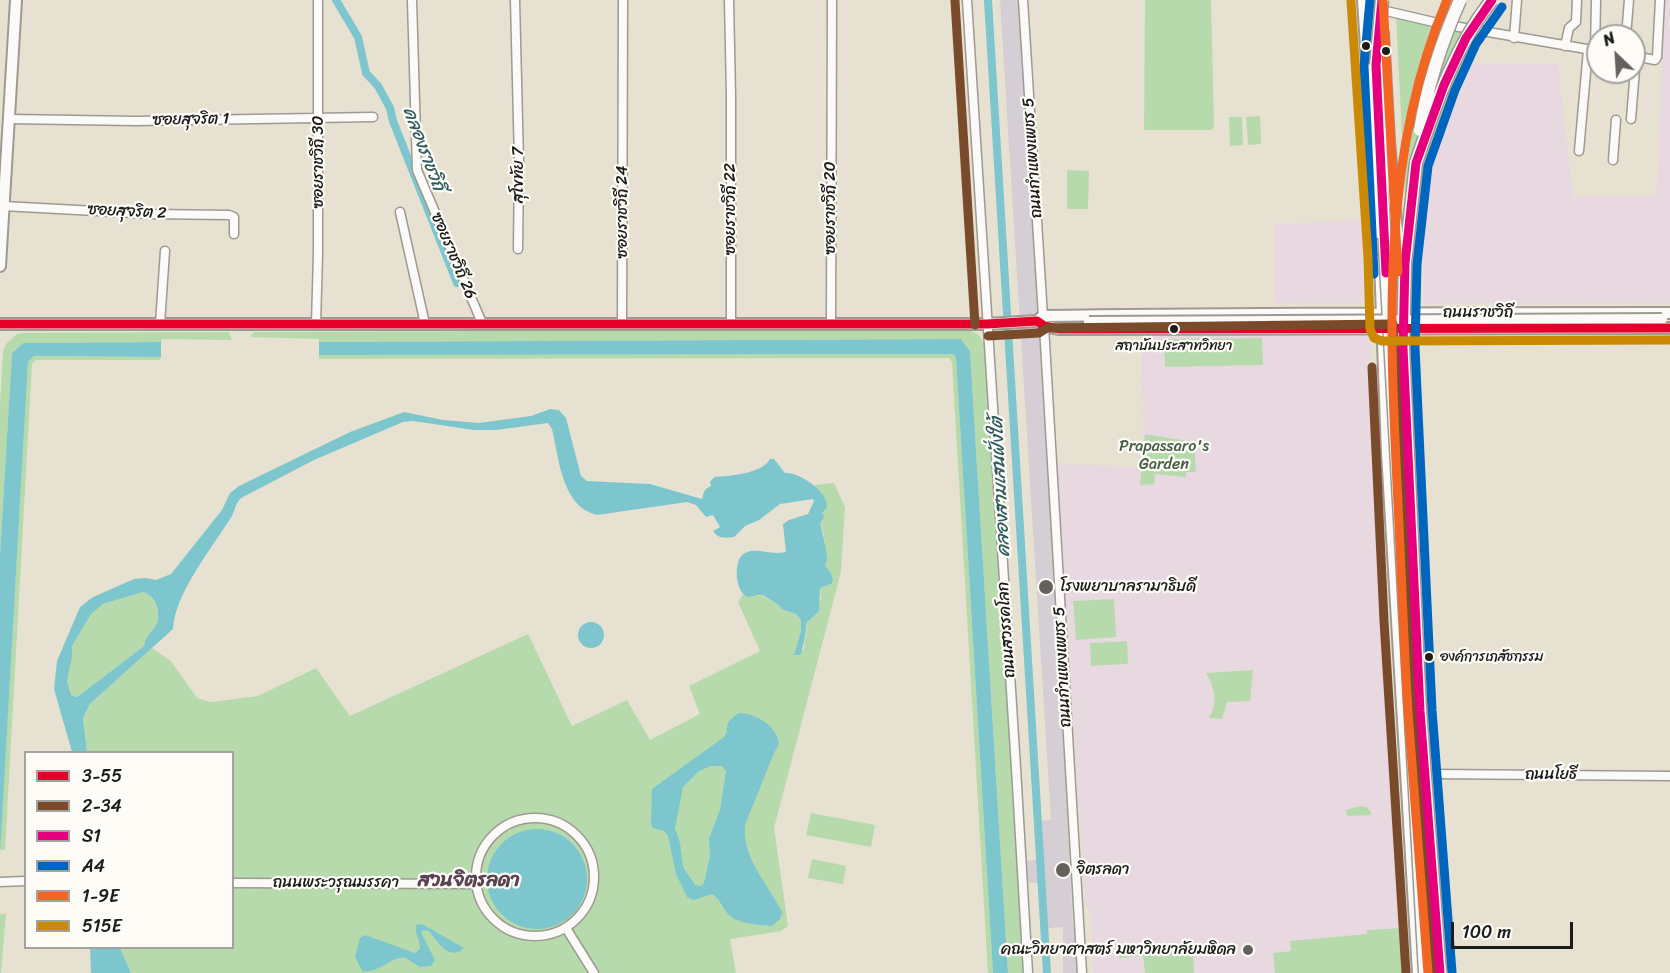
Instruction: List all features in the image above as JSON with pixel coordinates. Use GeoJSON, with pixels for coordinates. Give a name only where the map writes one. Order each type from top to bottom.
{"type":"FeatureCollection","features":[{"type":"Feature","properties":{"kind":"highway"},"geometry":{"type":"LineString","coordinates":[[1371,0],[1377,65],[1407,674],[1425,973]]}},
{"type":"Feature","properties":{"kind":"highway"},"geometry":{"type":"LineString","coordinates":[[1442,973],[1420,711],[1402,348],[1405,263],[1416,163],[1429,88],[1460,0]]}},
{"type":"Feature","properties":{"kind":"highway"},"geometry":{"type":"LineString","coordinates":[[1416,163],[1444,85],[1461,47],[1492,0]]}},
{"type":"Feature","properties":{"kind":"highway"},"geometry":{"type":"LineString","coordinates":[[1377,65],[1381,3]]}},
{"type":"Feature","properties":{"kind":"main road"},"geometry":{"type":"LineString","coordinates":[[0,266],[16,0]]}},
{"type":"Feature","properties":{"kind":"main road"},"geometry":{"type":"LineString","coordinates":[[1363,0],[1380,256],[1391,522],[1418,973]]}},
{"type":"Feature","properties":{"kind":"main road"},"geometry":{"type":"LineString","coordinates":[[1381,3],[1421,575],[1442,973]]}},
{"type":"Feature","properties":{"kind":"main road"},"geometry":{"type":"LineString","coordinates":[[1346,312],[1352,323],[1347,330]]}},
{"type":"Feature","properties":{"kind":"main road","name":"ถนนราชวิถี"},"geometry":{"type":"LineString","coordinates":[[0,324],[991,323],[1346,312],[1532,313],[1668,320]]}},
{"type":"Feature","properties":{"kind":"main road"},"geometry":{"type":"LineString","coordinates":[[1532,313],[1534,328]]}},
{"type":"Feature","properties":{"kind":"main road"},"geometry":{"type":"LineString","coordinates":[[1044,322],[1059,324],[1089,322],[1668,320]]}},
{"type":"Feature","properties":{"kind":"main road","name":"ถนนราชวิถี"},"geometry":{"type":"LineString","coordinates":[[1044,322],[1060,330],[1347,330],[1534,328],[1668,320]]}},
{"type":"Feature","properties":{"kind":"main road"},"geometry":{"type":"LineString","coordinates":[[1391,522],[1412,439]]}},
{"type":"Feature","properties":{"kind":"main road"},"geometry":{"type":"LineString","coordinates":[[1394,576],[1421,575]]}},
{"type":"Feature","properties":{"kind":"street","name":"ซอยราชวิถี 30"},"geometry":{"type":"LineString","coordinates":[[316,324],[318,0]]}},
{"type":"Feature","properties":{"kind":"street","name":"ซอยราชวิถี 26"},"geometry":{"type":"LineString","coordinates":[[412,0],[417,170],[482,323]]}},
{"type":"Feature","properties":{"kind":"street","name":"สุโขทัย 7"},"geometry":{"type":"LineString","coordinates":[[515,0],[519,162],[518,249]]}},
{"type":"Feature","properties":{"kind":"street","name":"ซอยราชวิถี 24"},"geometry":{"type":"LineString","coordinates":[[622,324],[623,0]]}},
{"type":"Feature","properties":{"kind":"street","name":"ซอยราชวิถี 22"},"geometry":{"type":"LineString","coordinates":[[729,0],[731,323]]}},
{"type":"Feature","properties":{"kind":"street","name":"ซอยราชวิถี 20"},"geometry":{"type":"LineString","coordinates":[[831,0],[831,323]]}},
{"type":"Feature","properties":{"kind":"street","name":"ถนนสวรรคโลก"},"geometry":{"type":"LineString","coordinates":[[967,0],[991,323],[1028,973]]}},
{"type":"Feature","properties":{"kind":"street","name":"ถนนกำแพงเพชร 5"},"geometry":{"type":"LineString","coordinates":[[1023,0],[1082,973]]}},
{"type":"Feature","properties":{"kind":"street"},"geometry":{"type":"LineString","coordinates":[[1514,38],[1516,0]]}},
{"type":"Feature","properties":{"kind":"street"},"geometry":{"type":"LineString","coordinates":[[1565,46],[1569,28],[1576,22],[1577,0]]}},
{"type":"Feature","properties":{"kind":"street"},"geometry":{"type":"LineString","coordinates":[[1595,24],[1596,0]]}},
{"type":"Feature","properties":{"kind":"street"},"geometry":{"type":"LineString","coordinates":[[1627,24],[1629,0]]}},
{"type":"Feature","properties":{"kind":"street"},"geometry":{"type":"LineString","coordinates":[[1646,59],[1655,60],[1658,57],[1660,0]]}},
{"type":"Feature","properties":{"kind":"street"},"geometry":{"type":"LineString","coordinates":[[1381,3],[1442,24],[1586,49]]}},
{"type":"Feature","properties":{"kind":"street"},"geometry":{"type":"LineString","coordinates":[[1580,151],[1589,84]]}},
{"type":"Feature","properties":{"kind":"street"},"geometry":{"type":"LineString","coordinates":[[1631,119],[1633,84]]}},
{"type":"Feature","properties":{"kind":"street","name":"ซอยสุจริต 1"},"geometry":{"type":"LineString","coordinates":[[9,118],[136,121],[373,117]]}},
{"type":"Feature","properties":{"kind":"street"},"geometry":{"type":"LineString","coordinates":[[1613,160],[1616,120]]}},
{"type":"Feature","properties":{"kind":"street","name":"ซอยสุจริต 2"},"geometry":{"type":"LineString","coordinates":[[3,206],[151,214],[229,215],[234,217],[234,234]]}},
{"type":"Feature","properties":{"kind":"street"},"geometry":{"type":"LineString","coordinates":[[400,212],[424,324]]}},
{"type":"Feature","properties":{"kind":"street"},"geometry":{"type":"LineString","coordinates":[[160,324],[165,252]]}},
{"type":"Feature","properties":{"kind":"street","name":"ถนนโยธี"},"geometry":{"type":"LineString","coordinates":[[1432,774],[1670,776]]}},
{"type":"Feature","properties":{"kind":"street"},"geometry":{"type":"LineString","coordinates":[[523,819],[554,820],[572,830],[586,846],[594,865],[595,876],[591,896],[581,914],[566,928],[546,935],[525,936],[497,923],[484,907],[476,884],[476,868],[488,840],[504,826],[523,819]]}},
{"type":"Feature","properties":{"kind":"street"},"geometry":{"type":"LineString","coordinates":[[0,882],[24,881]]}},
{"type":"Feature","properties":{"kind":"street","name":"ถนนพระวรุณมรรคา"},"geometry":{"type":"LineString","coordinates":[[234,883],[476,884]]}},
{"type":"Feature","properties":{"kind":"street"},"geometry":{"type":"LineString","coordinates":[[566,928],[594,973]]}},
{"type":"Feature","properties":{"kind":"shaded area"},"geometry":{"type":"Polygon","coordinates":[[[1000,0],[1019,0],[1048,446],[1073,926],[1075,926],[1078,973],[1063,973],[1063,927],[1047,928],[1044,883],[1028,883],[1026,861],[1042,859],[1040,821],[1051,820],[1000,0]]]}},
{"type":"Feature","properties":{"kind":"shaded area"},"geometry":{"type":"Polygon","coordinates":[[[1664,0],[1670,0],[1670,303],[1424,304],[1422,196],[1451,89],[1465,63],[1558,64],[1573,197],[1657,196],[1664,0]]]}},
{"type":"Feature","properties":{"kind":"shaded area"},"geometry":{"type":"Polygon","coordinates":[[[1365,220],[1364,304],[1274,303],[1274,224],[1365,220]]]}},
{"type":"Feature","properties":{"kind":"shaded area"},"geometry":{"type":"Polygon","coordinates":[[[1142,335],[1370,336],[1405,973],[1094,973],[1090,908],[1086,908],[1056,464],[1143,467],[1142,335]]]}},
{"type":"Feature","properties":{"kind":"green space"},"geometry":{"type":"Polygon","coordinates":[[[1145,0],[1211,0],[1214,127],[1212,130],[1144,130],[1145,0]]]}},
{"type":"Feature","properties":{"kind":"green space"},"geometry":{"type":"Polygon","coordinates":[[[1396,16],[1479,37],[1451,89],[1418,197],[1405,197],[1396,16]]]}},
{"type":"Feature","properties":{"kind":"green space"},"geometry":{"type":"Polygon","coordinates":[[[1260,116],[1261,144],[1248,145],[1246,117],[1260,116]]]}},
{"type":"Feature","properties":{"kind":"green space"},"geometry":{"type":"Polygon","coordinates":[[[1229,117],[1242,117],[1243,145],[1230,146],[1229,117]]]}},
{"type":"Feature","properties":{"kind":"green space"},"geometry":{"type":"Polygon","coordinates":[[[1067,170],[1089,171],[1088,209],[1067,209],[1067,170]]]}},
{"type":"Feature","properties":{"kind":"green space"},"geometry":{"type":"Polygon","coordinates":[[[963,329],[974,332],[981,338],[987,358],[1023,973],[1008,973],[970,351],[961,339],[319,342],[319,339],[250,337],[254,332],[963,329]]]}},
{"type":"Feature","properties":{"kind":"green space"},"geometry":{"type":"Polygon","coordinates":[[[229,332],[232,340],[162,339],[161,342],[23,343],[12,353],[0,555],[0,403],[3,352],[6,344],[17,334],[22,333],[229,332]]]}},
{"type":"Feature","properties":{"kind":"green space"},"geometry":{"type":"Polygon","coordinates":[[[1262,338],[1263,365],[1165,367],[1164,339],[1262,338]]]}},
{"type":"Feature","properties":{"kind":"green space"},"geometry":{"type":"Polygon","coordinates":[[[954,354],[993,973],[988,973],[952,362],[949,358],[319,359],[319,355],[954,354]]]}},
{"type":"Feature","properties":{"kind":"green space"},"geometry":{"type":"Polygon","coordinates":[[[34,356],[161,357],[160,360],[36,360],[32,364],[5,850],[0,849],[28,362],[34,356]]]}},
{"type":"Feature","properties":{"kind":"green space","name":"Prapassaro's Garden"},"geometry":{"type":"Polygon","coordinates":[[[1145,434],[1194,442],[1196,472],[1186,472],[1186,477],[1155,474],[1154,484],[1140,485],[1145,434]]]}},
{"type":"Feature","properties":{"kind":"green space"},"geometry":{"type":"Polygon","coordinates":[[[834,483],[845,507],[841,572],[774,828],[788,926],[781,931],[730,939],[736,973],[131,973],[120,949],[234,949],[234,751],[87,751],[83,718],[90,704],[152,648],[171,661],[197,698],[211,702],[258,696],[316,668],[350,716],[528,634],[572,726],[627,700],[650,740],[700,714],[689,686],[760,651],[738,602],[743,594],[749,597],[762,595],[780,606],[781,609],[796,614],[801,620],[801,631],[795,654],[804,649],[806,623],[821,600],[820,588],[831,584],[831,573],[824,566],[824,538],[820,523],[826,499],[814,485],[834,483]]]}},
{"type":"Feature","properties":{"kind":"green space"},"geometry":{"type":"Polygon","coordinates":[[[143,592],[154,601],[158,615],[156,625],[147,636],[144,646],[77,697],[71,695],[67,681],[72,646],[91,613],[103,604],[143,592]]]}},
{"type":"Feature","properties":{"kind":"green space"},"geometry":{"type":"Polygon","coordinates":[[[1114,599],[1116,637],[1076,640],[1073,601],[1114,599]]]}},
{"type":"Feature","properties":{"kind":"green space"},"geometry":{"type":"Polygon","coordinates":[[[1127,641],[1128,664],[1091,666],[1090,643],[1127,641]]]}},
{"type":"Feature","properties":{"kind":"green space"},"geometry":{"type":"Polygon","coordinates":[[[1253,670],[1250,701],[1227,702],[1222,719],[1209,718],[1214,707],[1214,696],[1212,684],[1206,673],[1253,670]]]}},
{"type":"Feature","properties":{"kind":"green space"},"geometry":{"type":"Polygon","coordinates":[[[1360,806],[1367,807],[1371,815],[1347,816],[1346,810],[1360,806]]]}},
{"type":"Feature","properties":{"kind":"green space"},"geometry":{"type":"Polygon","coordinates":[[[811,813],[875,825],[871,847],[806,835],[811,813]]]}},
{"type":"Feature","properties":{"kind":"green space"},"geometry":{"type":"Polygon","coordinates":[[[812,859],[846,866],[843,884],[808,878],[812,859]]]}},
{"type":"Feature","properties":{"kind":"green space"},"geometry":{"type":"Polygon","coordinates":[[[0,914],[6,914],[1,973],[0,973],[0,914]]]}},
{"type":"Feature","properties":{"kind":"green space"},"geometry":{"type":"Polygon","coordinates":[[[1402,928],[1405,973],[1275,973],[1273,953],[1291,951],[1290,941],[1367,934],[1367,930],[1402,928]]]}},
{"type":"Feature","properties":{"kind":"green space"},"geometry":{"type":"Polygon","coordinates":[[[1193,946],[1194,973],[1145,973],[1143,956],[1119,958],[1119,951],[1193,946]]]}},
{"type":"Feature","properties":{"kind":"water"},"geometry":{"type":"Polygon","coordinates":[[[961,339],[970,351],[1008,973],[993,973],[954,354],[319,355],[319,342],[961,339]]]}},
{"type":"Feature","properties":{"kind":"water"},"geometry":{"type":"Polygon","coordinates":[[[161,342],[161,357],[34,356],[28,362],[0,854],[0,555],[12,353],[23,343],[161,342]]]}},
{"type":"Feature","properties":{"kind":"water"},"geometry":{"type":"Polygon","coordinates":[[[550,409],[559,410],[566,418],[581,476],[587,481],[650,484],[702,499],[714,477],[753,471],[770,459],[774,459],[785,473],[801,477],[813,485],[822,493],[827,504],[820,523],[827,558],[825,566],[833,580],[831,584],[820,588],[819,611],[806,623],[800,655],[794,655],[801,631],[801,620],[796,614],[781,609],[763,595],[749,597],[744,595],[738,584],[737,569],[741,557],[749,551],[786,552],[783,524],[808,514],[813,499],[780,504],[759,520],[745,526],[734,537],[728,538],[719,537],[713,531],[720,527],[713,515],[706,517],[696,505],[687,502],[597,515],[585,510],[569,492],[560,467],[552,429],[548,423],[496,430],[474,430],[413,421],[403,422],[314,460],[241,498],[186,588],[175,616],[173,629],[90,704],[83,718],[87,751],[72,751],[54,689],[57,661],[80,607],[93,597],[134,579],[156,580],[171,574],[222,510],[230,493],[239,486],[350,432],[404,412],[443,420],[479,423],[531,416],[550,409]],[[143,592],[103,604],[91,614],[72,646],[67,681],[71,695],[77,697],[144,646],[147,636],[158,620],[158,610],[151,597],[143,592]]]}},
{"type":"Feature","properties":{"kind":"water"},"geometry":{"type":"Polygon","coordinates":[[[591,622],[600,626],[604,635],[600,644],[591,648],[582,644],[578,635],[582,626],[591,622]]]}},
{"type":"Feature","properties":{"kind":"water"},"geometry":{"type":"Polygon","coordinates":[[[739,713],[759,718],[765,722],[774,731],[779,744],[745,825],[745,837],[752,860],[782,912],[780,919],[772,926],[737,920],[712,894],[694,900],[687,897],[676,874],[668,836],[664,831],[653,828],[651,824],[652,789],[724,737],[728,723],[739,713]],[[711,766],[699,771],[683,787],[675,828],[680,843],[683,867],[695,885],[701,886],[704,883],[710,856],[709,839],[720,810],[726,771],[722,766],[711,766]]]}},
{"type":"Feature","properties":{"kind":"water"},"geometry":{"type":"Polygon","coordinates":[[[537,829],[565,837],[579,851],[587,879],[579,907],[565,921],[537,929],[509,921],[495,907],[487,879],[495,851],[509,837],[537,829]]]}},
{"type":"Feature","properties":{"kind":"water"},"geometry":{"type":"Polygon","coordinates":[[[422,924],[464,948],[459,952],[449,952],[429,931],[423,930],[421,933],[435,960],[431,966],[420,967],[404,957],[363,972],[355,957],[360,938],[365,935],[415,953],[420,949],[416,925],[422,924]]]}},
{"type":"Feature","properties":{"kind":"water"},"geometry":{"type":"Polygon","coordinates":[[[90,949],[120,949],[131,973],[91,973],[90,949]]]}},
{"type":"Feature","properties":{"kind":"waterway","name":"คลองราชวิถี"},"geometry":{"type":"LineString","coordinates":[[336,0],[358,37],[366,73],[378,86],[390,108],[393,121],[457,283]]}},
{"type":"Feature","properties":{"kind":"waterway","name":"คลองสามเสนฝั่งใต้"},"geometry":{"type":"LineString","coordinates":[[988,0],[1047,973]]}},
{"type":"Feature","properties":{"kind":"transit line","name":"A4"},"geometry":{"type":"LineString","coordinates":[[1370,0],[1364,66],[1374,274]]}},
{"type":"Feature","properties":{"kind":"transit line","name":"S1"},"geometry":{"type":"LineString","coordinates":[[1382,0],[1376,65],[1386,273]]}},
{"type":"Feature","properties":{"kind":"transit line","name":"1-9E"},"geometry":{"type":"LineString","coordinates":[[1383,0],[1398,272]]}},
{"type":"Feature","properties":{"kind":"transit line","name":"1-9E"},"geometry":{"type":"LineString","coordinates":[[1428,973],[1407,689],[1393,393],[1393,259],[1408,127],[1424,63],[1447,0]]}},
{"type":"Feature","properties":{"kind":"transit line","name":"S1"},"geometry":{"type":"LineString","coordinates":[[1440,973],[1420,711],[1403,348],[1405,263],[1416,163],[1444,85],[1466,38],[1492,0]]}},
{"type":"Feature","properties":{"kind":"transit line","name":"2-34"},"geometry":{"type":"LineString","coordinates":[[955,1],[975,325]]}},
{"type":"Feature","properties":{"kind":"transit line","name":"515E"},"geometry":{"type":"LineString","coordinates":[[1351,1],[1368,258],[1370,329],[1374,338],[1382,341],[1670,340]]}},
{"type":"Feature","properties":{"kind":"transit line","name":"A4"},"geometry":{"type":"LineString","coordinates":[[1452,972],[1432,710],[1415,348],[1417,264],[1428,166],[1455,90],[1476,44],[1502,7]]}},
{"type":"Feature","properties":{"kind":"transit line","name":"3-55"},"geometry":{"type":"LineString","coordinates":[[0,324],[987,324],[1037,321],[1044,326],[1060,329],[1670,328]]}},
{"type":"Feature","properties":{"kind":"transit line","name":"2-34"},"geometry":{"type":"LineString","coordinates":[[988,336],[1039,333],[1047,328],[1393,324],[1432,973]]}},
{"type":"Feature","properties":{"kind":"transit line","name":"2-34"},"geometry":{"type":"LineString","coordinates":[[1372,367],[1384,621],[1406,973]]}},
{"type":"Feature","properties":{"kind":"place","name":"สถาบันประสาทวิทยา"},"geometry":{"type":"Point","coordinates":[1174,329]}},
{"type":"Feature","properties":{"kind":"place","name":"โรงพยาบาลรามาธิบดี"},"geometry":{"type":"Point","coordinates":[1046,587]}},
{"type":"Feature","properties":{"kind":"place","name":"องค์การเภสัชกรรม"},"geometry":{"type":"Point","coordinates":[1429,657]}},
{"type":"Feature","properties":{"kind":"place","name":"จิตรลดา"},"geometry":{"type":"Point","coordinates":[1063,870]}},
{"type":"Feature","properties":{"kind":"place","name":"คณะวิทยาศาสตร์ มหาวิทยาลัยมหิดล"},"geometry":{"type":"Point","coordinates":[1248,950]}},
{"type":"Feature","properties":{"kind":"district","name":"สวนจิตรลดา"},"geometry":{"type":"Point","coordinates":[469,881]}}]}
